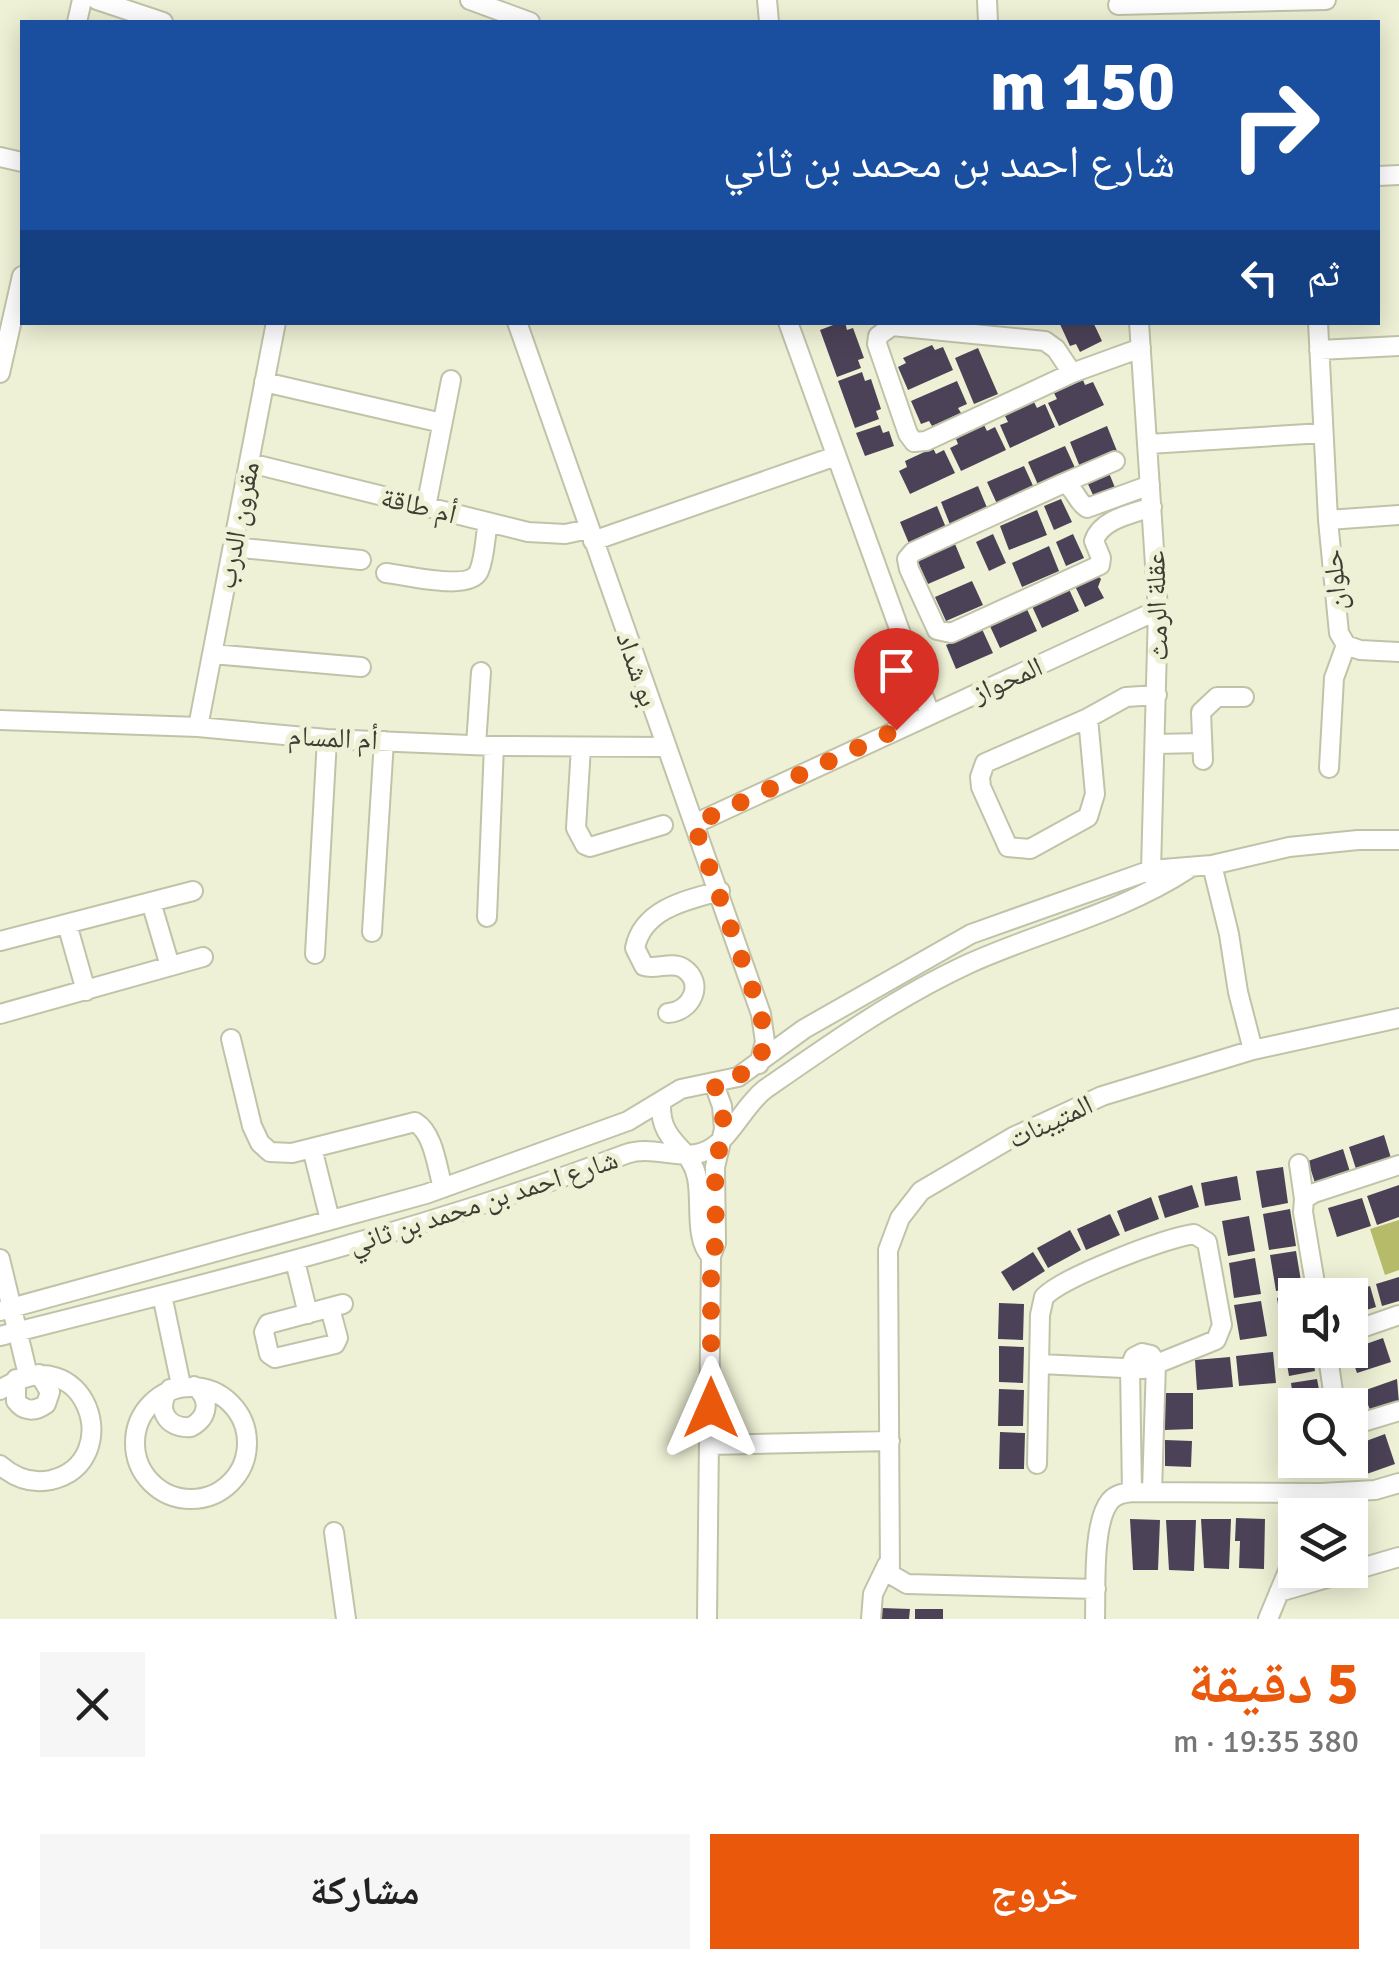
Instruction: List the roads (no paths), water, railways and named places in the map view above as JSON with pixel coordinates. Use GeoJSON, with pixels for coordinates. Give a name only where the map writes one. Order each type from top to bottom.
{"type":"FeatureCollection","features":[{"type":"Feature","properties":{"kind":"street"},"geometry":{"type":"LineString","coordinates":[[97,0],[157,20]]}},
{"type":"Feature","properties":{"kind":"street"},"geometry":{"type":"LineString","coordinates":[[470,0],[525,20]]}},
{"type":"Feature","properties":{"kind":"street"},"geometry":{"type":"LineString","coordinates":[[1119,9],[1322,0]]}},
{"type":"Feature","properties":{"kind":"street"},"geometry":{"type":"LineString","coordinates":[[0,373],[20,285]]}},
{"type":"Feature","properties":{"kind":"street","name":"مقرون الدرب"},"geometry":{"type":"LineString","coordinates":[[198,727],[275,325]]}},
{"type":"Feature","properties":{"kind":"street","name":"بو شداد"},"geometry":{"type":"LineString","coordinates":[[519,325],[761,1014],[765,1042],[758,1064]]}},
{"type":"Feature","properties":{"kind":"street"},"geometry":{"type":"LineString","coordinates":[[789,325],[930,714]]}},
{"type":"Feature","properties":{"kind":"street","name":"عقلة الرمث"},"geometry":{"type":"LineString","coordinates":[[1139,325],[1158,610],[1152,870],[1158,889]]}},
{"type":"Feature","properties":{"kind":"street","name":"حلوان"},"geometry":{"type":"LineString","coordinates":[[1318,325],[1336,617],[1346,645],[1360,650],[1399,652]]}},
{"type":"Feature","properties":{"kind":"street"},"geometry":{"type":"LineString","coordinates":[[1072,373],[1045,340],[892,326],[878,336],[877,344],[914,442],[926,442],[1072,373],[1141,348]]}},
{"type":"Feature","properties":{"kind":"street"},"geometry":{"type":"LineString","coordinates":[[1319,350],[1399,346]]}},
{"type":"Feature","properties":{"kind":"street"},"geometry":{"type":"LineString","coordinates":[[426,507],[451,380]]}},
{"type":"Feature","properties":{"kind":"street"},"geometry":{"type":"LineString","coordinates":[[264,382],[442,423]]}},
{"type":"Feature","properties":{"kind":"street"},"geometry":{"type":"LineString","coordinates":[[1149,444],[1323,433]]}},
{"type":"Feature","properties":{"kind":"street","name":"أم طاقة"},"geometry":{"type":"LineString","coordinates":[[250,463],[547,535],[591,535],[836,456]]}},
{"type":"Feature","properties":{"kind":"street"},"geometry":{"type":"LineString","coordinates":[[1116,461],[913,552],[906,560],[937,630],[951,633],[1117,556]]}},
{"type":"Feature","properties":{"kind":"street"},"geometry":{"type":"LineString","coordinates":[[1064,484],[1072,488],[1087,508],[1150,484]]}},
{"type":"Feature","properties":{"kind":"street"},"geometry":{"type":"LineString","coordinates":[[1100,565],[1094,540],[1097,532],[1109,523],[1152,507]]}},
{"type":"Feature","properties":{"kind":"street","name":"حلوان"},"geometry":{"type":"LineString","coordinates":[[1328,520],[1399,515]]}},
{"type":"Feature","properties":{"kind":"street"},"geometry":{"type":"LineString","coordinates":[[386,573],[471,580],[479,571],[488,522]]}},
{"type":"Feature","properties":{"kind":"street"},"geometry":{"type":"LineString","coordinates":[[233,547],[361,560]]}},
{"type":"Feature","properties":{"kind":"street","name":"المحواز"},"geometry":{"type":"LineString","coordinates":[[694,824],[1158,610]]}},
{"type":"Feature","properties":{"kind":"street"},"geometry":{"type":"LineString","coordinates":[[1329,768],[1334,678],[1346,645]]}},
{"type":"Feature","properties":{"kind":"street"},"geometry":{"type":"LineString","coordinates":[[212,654],[361,667]]}},
{"type":"Feature","properties":{"kind":"street"},"geometry":{"type":"LineString","coordinates":[[481,672],[487,917]]}},
{"type":"Feature","properties":{"kind":"street"},"geometry":{"type":"LineString","coordinates":[[1088,718],[1094,794],[1088,817],[1030,849],[1008,847],[982,786],[980,777],[985,762],[1088,718],[1126,697],[1158,695]]}},
{"type":"Feature","properties":{"kind":"street"},"geometry":{"type":"LineString","coordinates":[[1155,744],[1202,752],[1202,712],[1208,703],[1217,697],[1244,697]]}},
{"type":"Feature","properties":{"kind":"street","name":"أم المسام"},"geometry":{"type":"LineString","coordinates":[[0,720],[198,727],[326,739],[485,746],[666,747]]}},
{"type":"Feature","properties":{"kind":"street"},"geometry":{"type":"LineString","coordinates":[[315,954],[326,739]]}},
{"type":"Feature","properties":{"kind":"street"},"geometry":{"type":"LineString","coordinates":[[372,932],[384,741]]}},
{"type":"Feature","properties":{"kind":"street"},"geometry":{"type":"LineString","coordinates":[[581,748],[576,828],[584,845],[590,847],[663,825]]}},
{"type":"Feature","properties":{"kind":"street","name":"شارع احمد بن محمد بن ثاني"},"geometry":{"type":"LineString","coordinates":[[6,1310],[442,1188],[628,1120],[681,1089],[738,1076],[804,1029],[971,934],[1152,870],[1212,865],[1288,847],[1399,840]]}},
{"type":"Feature","properties":{"kind":"street"},"geometry":{"type":"LineString","coordinates":[[1212,865],[1254,1050]]}},
{"type":"Feature","properties":{"kind":"street"},"geometry":{"type":"LineString","coordinates":[[722,1140],[764,1090],[921,987],[1014,944],[1158,889],[1192,866]]}},
{"type":"Feature","properties":{"kind":"street"},"geometry":{"type":"LineString","coordinates":[[0,941],[193,891]]}},
{"type":"Feature","properties":{"kind":"street"},"geometry":{"type":"LineString","coordinates":[[668,1013],[681,1011],[691,1002],[692,978],[674,965],[644,966],[636,948],[640,932],[651,917],[720,892]]}},
{"type":"Feature","properties":{"kind":"street"},"geometry":{"type":"LineString","coordinates":[[151,902],[170,966]]}},
{"type":"Feature","properties":{"kind":"street"},"geometry":{"type":"LineString","coordinates":[[67,924],[86,990]]}},
{"type":"Feature","properties":{"kind":"street"},"geometry":{"type":"LineString","coordinates":[[0,1014],[203,957]]}},
{"type":"Feature","properties":{"kind":"street"},"geometry":{"type":"LineString","coordinates":[[761,1014],[779,1025],[804,1029]]}},
{"type":"Feature","properties":{"kind":"street","name":"المتيبنات"},"geometry":{"type":"LineString","coordinates":[[871,1619],[873,1594],[888,1565],[888,1250],[900,1218],[921,1191],[1013,1137],[1070,1109],[1136,1085],[1254,1050],[1399,1018]]}},
{"type":"Feature","properties":{"kind":"street"},"geometry":{"type":"LineString","coordinates":[[231,1038],[252,1126],[260,1143],[278,1154],[407,1122],[418,1123],[429,1138],[442,1188]]}},
{"type":"Feature","properties":{"kind":"street"},"geometry":{"type":"LineString","coordinates":[[707,1619],[711,1256],[716,1244],[715,1167],[724,1117],[714,1084]]}},
{"type":"Feature","properties":{"kind":"street"},"geometry":{"type":"LineString","coordinates":[[661,1102],[664,1128],[697,1176],[703,1244],[711,1256]]}},
{"type":"Feature","properties":{"kind":"street","name":"شارع احمد بن محمد بن ثاني"},"geometry":{"type":"LineString","coordinates":[[9,1334],[295,1261],[455,1215],[629,1152],[704,1152],[722,1140]]}},
{"type":"Feature","properties":{"kind":"street"},"geometry":{"type":"LineString","coordinates":[[312,1148],[330,1220]]}},
{"type":"Feature","properties":{"kind":"street"},"geometry":{"type":"LineString","coordinates":[[1298,1164],[1314,1278]]}},
{"type":"Feature","properties":{"kind":"street"},"geometry":{"type":"LineString","coordinates":[[1304,1200],[1314,1193],[1399,1165]]}},
{"type":"Feature","properties":{"kind":"street"},"geometry":{"type":"LineString","coordinates":[[1037,1464],[1041,1304],[1050,1290],[1171,1239],[1194,1234],[1211,1252],[1220,1334],[1216,1340],[1156,1363]]}},
{"type":"Feature","properties":{"kind":"street"},"geometry":{"type":"LineString","coordinates":[[0,1260],[9,1334],[21,1379],[59,1378],[83,1398],[91,1417],[88,1448],[76,1466],[48,1481],[18,1478],[0,1466]]}},
{"type":"Feature","properties":{"kind":"street"},"geometry":{"type":"LineString","coordinates":[[295,1261],[308,1314]]}},
{"type":"Feature","properties":{"kind":"street"},"geometry":{"type":"LineString","coordinates":[[162,1295],[182,1386]]}},
{"type":"Feature","properties":{"kind":"street"},"geometry":{"type":"LineString","coordinates":[[337,1306],[335,1344],[272,1357],[265,1328],[308,1314],[337,1306]]}},
{"type":"Feature","properties":{"kind":"street"},"geometry":{"type":"LineString","coordinates":[[1368,1325],[1399,1314]]}},
{"type":"Feature","properties":{"kind":"street"},"geometry":{"type":"LineString","coordinates":[[1132,1492],[1130,1367],[1134,1357],[1142,1353],[1151,1355],[1156,1363],[1152,1492]]}},
{"type":"Feature","properties":{"kind":"street"},"geometry":{"type":"LineString","coordinates":[[1040,1364],[1130,1367]]}},
{"type":"Feature","properties":{"kind":"street"},"geometry":{"type":"LineString","coordinates":[[182,1386],[206,1388],[228,1402],[242,1424],[246,1450],[231,1485],[221,1493],[197,1500],[162,1490],[145,1473],[136,1450],[142,1414],[158,1395],[182,1386]]}},
{"type":"Feature","properties":{"kind":"street"},"geometry":{"type":"LineString","coordinates":[[1368,1420],[1399,1411]]}},
{"type":"Feature","properties":{"kind":"street"},"geometry":{"type":"LineString","coordinates":[[711,1445],[890,1441]]}},
{"type":"Feature","properties":{"kind":"street"},"geometry":{"type":"LineString","coordinates":[[1095,1619],[1104,1514],[1116,1496],[1132,1492],[1320,1493],[1376,1490],[1399,1482]]}},
{"type":"Feature","properties":{"kind":"street"},"geometry":{"type":"LineString","coordinates":[[1318,1498],[1320,1493]]}},
{"type":"Feature","properties":{"kind":"street"},"geometry":{"type":"LineString","coordinates":[[334,1532],[346,1619]]}},
{"type":"Feature","properties":{"kind":"street"},"geometry":{"type":"LineString","coordinates":[[1279,1592],[1399,1557]]}},
{"type":"Feature","properties":{"kind":"street"},"geometry":{"type":"LineString","coordinates":[[888,1565],[895,1579],[907,1584],[1096,1589]]}},
{"type":"Feature","properties":{"kind":"street"},"geometry":{"type":"LineString","coordinates":[[1268,1619],[1281,1588]]}}]}
